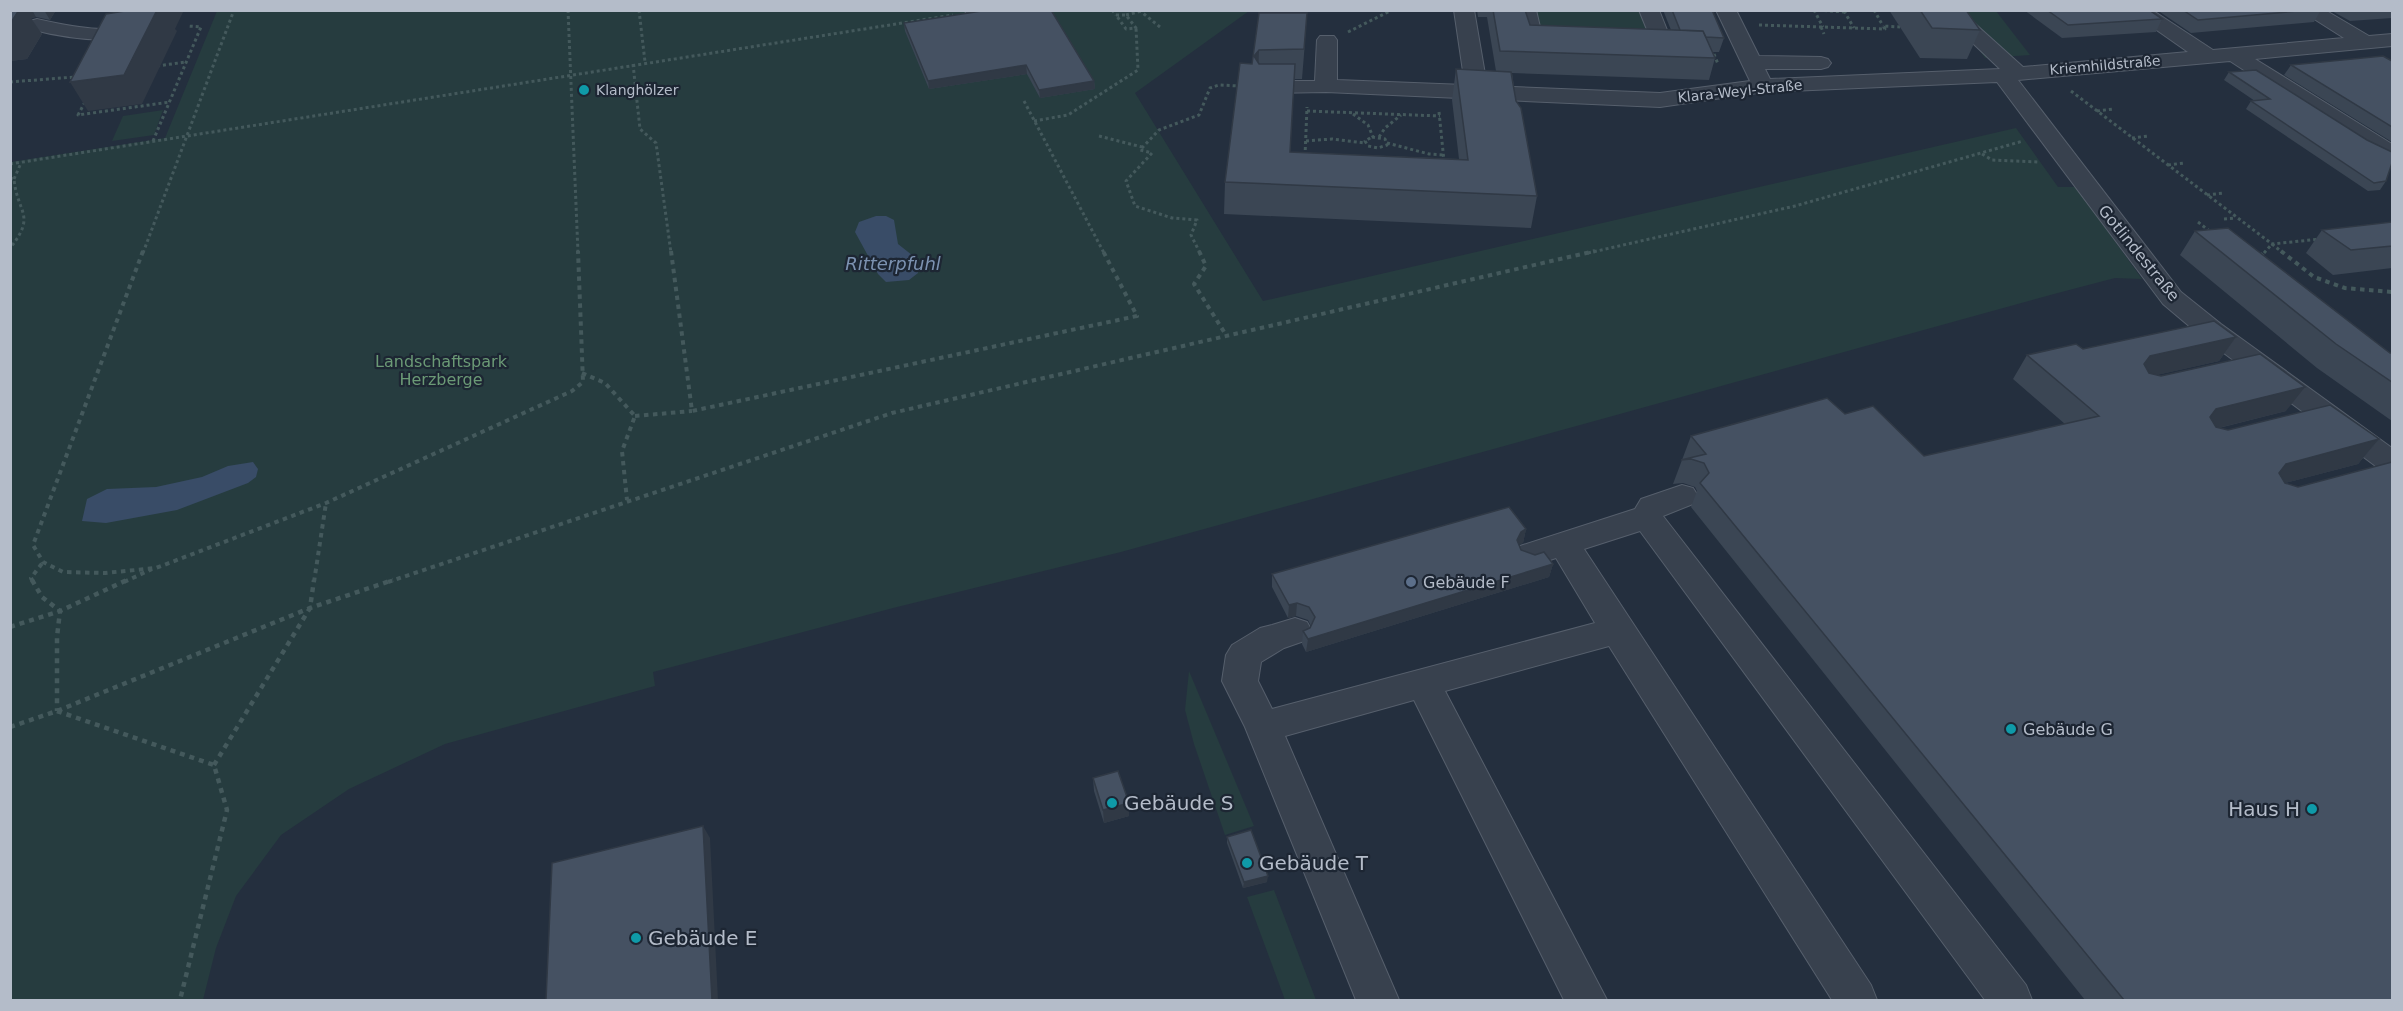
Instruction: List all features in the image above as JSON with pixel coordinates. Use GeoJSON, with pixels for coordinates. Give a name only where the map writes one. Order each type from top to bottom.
{"type":"FeatureCollection","features":[{"type":"Feature","properties":{"kind":"street"},"geometry":{"type":"LineString","coordinates":[[1464,10],[1477,92]]}},
{"type":"Feature","properties":{"kind":"street"},"geometry":{"type":"LineString","coordinates":[[1526,10],[1531,30],[1539,35],[1550,39],[1584,40]]}},
{"type":"Feature","properties":{"kind":"street"},"geometry":{"type":"LineString","coordinates":[[1607,40],[1641,42],[1659,35],[1649,10]]}},
{"type":"Feature","properties":{"kind":"street"},"geometry":{"type":"LineString","coordinates":[[1726,10],[1750,63],[1764,86]]}},
{"type":"Feature","properties":{"kind":"street","name":"Gotlindestraße"},"geometry":{"type":"LineString","coordinates":[[1954,10],[2010,74],[2117,228],[2172,298],[2392,465]]}},
{"type":"Feature","properties":{"kind":"street","name":"Kriemhildstraße"},"geometry":{"type":"LineString","coordinates":[[2138,10],[2208,56]]}},
{"type":"Feature","properties":{"kind":"street"},"geometry":{"type":"LineString","coordinates":[[2310,10],[2385,60]]}},
{"type":"Feature","properties":{"kind":"street"},"geometry":{"type":"LineString","coordinates":[[110,15],[28,26],[78,34],[134,32],[154,27],[149,14]]}},
{"type":"Feature","properties":{"kind":"street"},"geometry":{"type":"LineString","coordinates":[[1317,87],[1327,40]]}},
{"type":"Feature","properties":{"kind":"street","name":"Kriemhildstraße"},"geometry":{"type":"LineString","coordinates":[[2010,74],[2392,40]]}},
{"type":"Feature","properties":{"kind":"street"},"geometry":{"type":"LineString","coordinates":[[2234,54],[2370,142],[2392,153]]}},
{"type":"Feature","properties":{"kind":"street"},"geometry":{"type":"LineString","coordinates":[[1750,63],[1934,65]]}},
{"type":"Feature","properties":{"kind":"street","name":"Klara-Weyl-Straße"},"geometry":{"type":"LineString","coordinates":[[1266,87],[1477,92],[1519,103],[1660,100],[1764,86],[2010,74]]}},
{"type":"Feature","properties":{"kind":"street"},"geometry":{"type":"LineString","coordinates":[[2223,372],[2257,364]]}},
{"type":"Feature","properties":{"kind":"street"},"geometry":{"type":"LineString","coordinates":[[2290,422],[2324,414]]}},
{"type":"Feature","properties":{"kind":"street"},"geometry":{"type":"LineString","coordinates":[[2358,477],[2392,465]]}},
{"type":"Feature","properties":{"kind":"street"},"geometry":{"type":"LineString","coordinates":[[1682,496],[1652,507],[1647,517],[1548,549],[1617,630],[1856,1000]]}},
{"type":"Feature","properties":{"kind":"street"},"geometry":{"type":"LineString","coordinates":[[1647,517],[2011,1000]]}},
{"type":"Feature","properties":{"kind":"street"},"geometry":{"type":"LineString","coordinates":[[1263,727],[1617,630]]}},
{"type":"Feature","properties":{"kind":"street"},"geometry":{"type":"LineString","coordinates":[[1295,631],[1272,638],[1244,655],[1240,681],[1263,727],[1377,1000]]}},
{"type":"Feature","properties":{"kind":"street"},"geometry":{"type":"LineString","coordinates":[[1423,683],[1586,1000]]}},
{"type":"Feature","properties":{"kind":"path"},"geometry":{"type":"LineString","coordinates":[[156,568],[105,573],[63,572],[43,562],[33,545],[234,10]]}},
{"type":"Feature","properties":{"kind":"path"},"geometry":{"type":"LineString","coordinates":[[10,627],[60,611],[156,568],[326,503],[572,391],[583,382],[568,10]]}},
{"type":"Feature","properties":{"kind":"path"},"geometry":{"type":"LineString","coordinates":[[639,10],[645,62]]}},
{"type":"Feature","properties":{"kind":"path"},"geometry":{"type":"LineString","coordinates":[[1112,10],[1126,29],[1136,28]]}},
{"type":"Feature","properties":{"kind":"path"},"geometry":{"type":"LineString","coordinates":[[1116,13],[1126,15],[1146,10]]}},
{"type":"Feature","properties":{"kind":"path"},"geometry":{"type":"LineString","coordinates":[[1327,40],[1353,30],[1392,10]]}},
{"type":"Feature","properties":{"kind":"path"},"geometry":{"type":"LineString","coordinates":[[1814,10],[1824,34]]}},
{"type":"Feature","properties":{"kind":"path"},"geometry":{"type":"LineString","coordinates":[[1818,10],[1844,11],[1854,28]]}},
{"type":"Feature","properties":{"kind":"path"},"geometry":{"type":"LineString","coordinates":[[1759,25],[1885,29],[1874,10]]}},
{"type":"Feature","properties":{"kind":"path"},"geometry":{"type":"LineString","coordinates":[[10,164],[978,11]]}},
{"type":"Feature","properties":{"kind":"path"},"geometry":{"type":"LineString","coordinates":[[1139,11],[1160,27]]}},
{"type":"Feature","properties":{"kind":"path"},"geometry":{"type":"LineString","coordinates":[[149,14],[201,27],[153,142]]}},
{"type":"Feature","properties":{"kind":"path"},"geometry":{"type":"LineString","coordinates":[[1034,120],[1068,115],[1138,70],[1136,28],[1126,15]]}},
{"type":"Feature","properties":{"kind":"path"},"geometry":{"type":"LineString","coordinates":[[1883,26],[1900,27]]}},
{"type":"Feature","properties":{"kind":"path"},"geometry":{"type":"LineString","coordinates":[[1714,54],[1718,64]]}},
{"type":"Feature","properties":{"kind":"path"},"geometry":{"type":"LineString","coordinates":[[154,67],[186,62]]}},
{"type":"Feature","properties":{"kind":"path"},"geometry":{"type":"LineString","coordinates":[[633,64],[640,129],[656,143],[692,411]]}},
{"type":"Feature","properties":{"kind":"path"},"geometry":{"type":"LineString","coordinates":[[10,82],[76,77]]}},
{"type":"Feature","properties":{"kind":"path"},"geometry":{"type":"LineString","coordinates":[[1226,335],[1194,284],[1206,266],[1191,235],[1197,220],[1172,218],[1135,206],[1126,181],[1152,153],[1140,150],[1159,130],[1199,115],[1210,88],[1219,85],[1266,87]]}},
{"type":"Feature","properties":{"kind":"path"},"geometry":{"type":"LineString","coordinates":[[1305,163],[1307,111],[1317,87]]}},
{"type":"Feature","properties":{"kind":"path"},"geometry":{"type":"LineString","coordinates":[[1438,90],[1444,165],[1450,165]]}},
{"type":"Feature","properties":{"kind":"path"},"geometry":{"type":"LineString","coordinates":[[2070,91],[2314,277],[2345,288],[2392,292]]}},
{"type":"Feature","properties":{"kind":"path"},"geometry":{"type":"LineString","coordinates":[[89,94],[78,115],[170,102]]}},
{"type":"Feature","properties":{"kind":"path"},"geometry":{"type":"LineString","coordinates":[[635,416],[692,411],[1137,316],[1024,101]]}},
{"type":"Feature","properties":{"kind":"path"},"geometry":{"type":"LineString","coordinates":[[2097,111],[2113,109]]}},
{"type":"Feature","properties":{"kind":"path"},"geometry":{"type":"LineString","coordinates":[[1307,111],[1440,116]]}},
{"type":"Feature","properties":{"kind":"path"},"geometry":{"type":"LineString","coordinates":[[1352,113],[1368,125],[1373,137]]}},
{"type":"Feature","properties":{"kind":"path"},"geometry":{"type":"LineString","coordinates":[[1379,137],[1384,128],[1401,115]]}},
{"type":"Feature","properties":{"kind":"path"},"geometry":{"type":"LineString","coordinates":[[1099,136],[1143,147]]}},
{"type":"Feature","properties":{"kind":"path"},"geometry":{"type":"LineString","coordinates":[[2132,138],[2148,136]]}},
{"type":"Feature","properties":{"kind":"path"},"geometry":{"type":"LineString","coordinates":[[1365,143],[1366,139],[1379,137],[1387,143],[1429,154],[1444,155]]}},
{"type":"Feature","properties":{"kind":"path"},"geometry":{"type":"LineString","coordinates":[[1306,141],[1332,139],[1365,143],[1373,148],[1382,147],[1387,143]]}},
{"type":"Feature","properties":{"kind":"path"},"geometry":{"type":"LineString","coordinates":[[10,727],[57,711],[309,608],[892,413],[1795,206],[2029,139]]}},
{"type":"Feature","properties":{"kind":"path"},"geometry":{"type":"LineString","coordinates":[[1373,148],[1373,154]]}},
{"type":"Feature","properties":{"kind":"path"},"geometry":{"type":"LineString","coordinates":[[1982,153],[1992,160],[2047,162]]}},
{"type":"Feature","properties":{"kind":"path"},"geometry":{"type":"LineString","coordinates":[[10,248],[24,228],[25,212],[14,192],[12,178],[21,162]]}},
{"type":"Feature","properties":{"kind":"path"},"geometry":{"type":"LineString","coordinates":[[2168,165],[2184,163]]}},
{"type":"Feature","properties":{"kind":"path"},"geometry":{"type":"LineString","coordinates":[[2206,195],[2224,193]]}},
{"type":"Feature","properties":{"kind":"path"},"geometry":{"type":"LineString","coordinates":[[2224,219],[2237,218]]}},
{"type":"Feature","properties":{"kind":"path"},"geometry":{"type":"LineString","coordinates":[[2198,222],[2216,237]]}},
{"type":"Feature","properties":{"kind":"path"},"geometry":{"type":"LineString","coordinates":[[2259,258],[2272,244],[2327,238]]}},
{"type":"Feature","properties":{"kind":"path"},"geometry":{"type":"LineString","coordinates":[[2317,240],[2324,245]]}},
{"type":"Feature","properties":{"kind":"path"},"geometry":{"type":"LineString","coordinates":[[582,373],[605,383],[635,416]]}},
{"type":"Feature","properties":{"kind":"path"},"geometry":{"type":"LineString","coordinates":[[627,500],[622,451],[635,416]]}},
{"type":"Feature","properties":{"kind":"path"},"geometry":{"type":"LineString","coordinates":[[180,1000],[227,810],[214,765],[309,608],[326,503]]}},
{"type":"Feature","properties":{"kind":"path"},"geometry":{"type":"LineString","coordinates":[[43,562],[31,578],[42,597],[60,611]]}},
{"type":"Feature","properties":{"kind":"path"},"geometry":{"type":"LineString","coordinates":[[57,711],[57,637],[60,611]]}},
{"type":"Feature","properties":{"kind":"path"},"geometry":{"type":"LineString","coordinates":[[57,711],[214,765]]}},
{"type":"Feature","properties":{"kind":"green space","name":"Landschaftspark Herzberge"},"geometry":{"type":"Polygon","coordinates":[[[217,11],[1249,11],[1135,93],[1263,301],[2016,128],[2058,187],[2076,187],[2142,279],[2115,278],[2054,294],[1121,552],[893,608],[653,672],[655,686],[445,744],[349,789],[281,835],[236,896],[216,948],[203,1000],[11,1000],[11,162],[165,138],[217,11]]]}},
{"type":"Feature","properties":{"kind":"green space"},"geometry":{"type":"Polygon","coordinates":[[[1534,11],[1645,11],[1652,32],[1541,32],[1534,11]]]}},
{"type":"Feature","properties":{"kind":"green space"},"geometry":{"type":"Polygon","coordinates":[[[1951,11],[1996,11],[2030,55],[1985,58],[1951,11]]]}},
{"type":"Feature","properties":{"kind":"green space"},"geometry":{"type":"Polygon","coordinates":[[[163,110],[154,135],[112,141],[123,116],[163,110]]]}},
{"type":"Feature","properties":{"kind":"green space"},"geometry":{"type":"Polygon","coordinates":[[[1189,671],[1254,826],[1225,835],[1185,710],[1189,671]]]}},
{"type":"Feature","properties":{"kind":"green space"},"geometry":{"type":"Polygon","coordinates":[[[1274,890],[1316,1000],[1285,1000],[1247,897],[1274,890]]]}},
{"type":"Feature","properties":{"kind":"water","name":"Ritterpfuhl"},"geometry":{"type":"Polygon","coordinates":[[[876,216],[886,216],[894,220],[898,244],[917,259],[918,273],[909,280],[886,282],[878,274],[855,232],[859,222],[876,216]]]}},
{"type":"Feature","properties":{"kind":"water"},"geometry":{"type":"Polygon","coordinates":[[[253,462],[258,469],[256,477],[248,483],[177,510],[106,523],[82,521],[87,499],[107,489],[156,487],[202,477],[228,466],[253,462]]]}},
{"type":"Feature","properties":{"kind":"building"},"geometry":{"type":"Polygon","coordinates":[[[10,10],[19,10],[10,24],[10,10]]]}},
{"type":"Feature","properties":{"kind":"building"},"geometry":{"type":"Polygon","coordinates":[[[131,10],[157,10],[124,75],[70,82],[106,14],[131,10]]]}},
{"type":"Feature","properties":{"kind":"building"},"geometry":{"type":"Polygon","coordinates":[[[988,10],[1051,10],[1094,81],[1039,90],[1026,65],[928,81],[904,23],[988,10]]]}},
{"type":"Feature","properties":{"kind":"building"},"geometry":{"type":"Polygon","coordinates":[[[1493,10],[1525,10],[1530,25],[1703,31],[1715,58],[1500,51],[1493,10]]]}},
{"type":"Feature","properties":{"kind":"building"},"geometry":{"type":"Polygon","coordinates":[[[1672,10],[1712,10],[1724,38],[1706,37],[1703,31],[1680,30],[1672,10]]]}},
{"type":"Feature","properties":{"kind":"building"},"geometry":{"type":"Polygon","coordinates":[[[1920,10],[1966,10],[1980,30],[1932,28],[1920,10]]]}},
{"type":"Feature","properties":{"kind":"building"},"geometry":{"type":"Polygon","coordinates":[[[2047,10],[2149,10],[2162,19],[2068,25],[2047,10]]]}},
{"type":"Feature","properties":{"kind":"building"},"geometry":{"type":"Polygon","coordinates":[[[2183,10],[2309,10],[2198,20],[2183,10]]]}},
{"type":"Feature","properties":{"kind":"building"},"geometry":{"type":"Polygon","coordinates":[[[1259,13],[1307,13],[1304,49],[1259,50],[1254,56],[1259,64],[1295,64],[1290,152],[1468,160],[1456,69],[1511,72],[1516,101],[1521,108],[1537,196],[1225,182],[1240,63],[1252,64],[1259,13]]]}},
{"type":"Feature","properties":{"kind":"building"},"geometry":{"type":"Polygon","coordinates":[[[2383,56],[2392,61],[2392,127],[2291,65],[2383,56]]]}},
{"type":"Feature","properties":{"kind":"building"},"geometry":{"type":"Polygon","coordinates":[[[2256,70],[2367,140],[2392,152],[2392,163],[2386,181],[2374,183],[2251,101],[2270,99],[2229,72],[2256,70]]]}},
{"type":"Feature","properties":{"kind":"building"},"geometry":{"type":"Polygon","coordinates":[[[2392,222],[2392,246],[2351,250],[2322,230],[2392,222]]]}},
{"type":"Feature","properties":{"kind":"building"},"geometry":{"type":"Polygon","coordinates":[[[2228,228],[2392,353],[2392,382],[2336,344],[2195,231],[2228,228]]]}},
{"type":"Feature","properties":{"kind":"building"},"geometry":{"type":"Polygon","coordinates":[[[2214,321],[2236,337],[2150,356],[2144,364],[2149,373],[2161,376],[2260,354],[2305,387],[2216,409],[2210,417],[2216,427],[2228,430],[2330,405],[2379,439],[2286,464],[2279,473],[2285,483],[2298,487],[2392,462],[2392,1000],[2124,1000],[1700,483],[1709,473],[1704,463],[1691,459],[1681,460],[1706,454],[1691,436],[1827,398],[1845,414],[1873,406],[1924,456],[2099,416],[2027,355],[2076,344],[2083,349],[2214,321]]]}},
{"type":"Feature","properties":{"kind":"building","name":"Gebäude F"},"geometry":{"type":"Polygon","coordinates":[[[1509,507],[1526,529],[1521,532],[1517,540],[1521,550],[1535,555],[1544,552],[1553,564],[1308,639],[1303,631],[1310,628],[1315,617],[1309,607],[1297,603],[1289,605],[1272,574],[1509,507]]]}},
{"type":"Feature","properties":{"kind":"building"},"geometry":{"type":"Polygon","coordinates":[[[1118,771],[1129,803],[1103,810],[1093,778],[1118,771]]]}},
{"type":"Feature","properties":{"kind":"building","name":"Gebäude E"},"geometry":{"type":"Polygon","coordinates":[[[703,826],[712,1000],[546,1000],[552,863],[703,826]]]}},
{"type":"Feature","properties":{"kind":"building","name":"Gebäude T"},"geometry":{"type":"Polygon","coordinates":[[[1251,830],[1268,876],[1244,882],[1227,837],[1251,830]]]}},
{"type":"Feature","properties":{"kind":"place","name":"Klanghölzer"},"geometry":{"type":"Point","coordinates":[584,90]}},
{"type":"Feature","properties":{"kind":"place","name":"Gebäude F"},"geometry":{"type":"Point","coordinates":[1411,582]}},
{"type":"Feature","properties":{"kind":"place","name":"Gebäude G"},"geometry":{"type":"Point","coordinates":[2011,729]}},
{"type":"Feature","properties":{"kind":"place","name":"Gebäude S"},"geometry":{"type":"Point","coordinates":[1112,803]}},
{"type":"Feature","properties":{"kind":"place","name":"Haus H"},"geometry":{"type":"Point","coordinates":[2312,809]}},
{"type":"Feature","properties":{"kind":"place","name":"Gebäude T"},"geometry":{"type":"Point","coordinates":[1247,863]}},
{"type":"Feature","properties":{"kind":"place","name":"Gebäude E"},"geometry":{"type":"Point","coordinates":[636,938]}}]}
